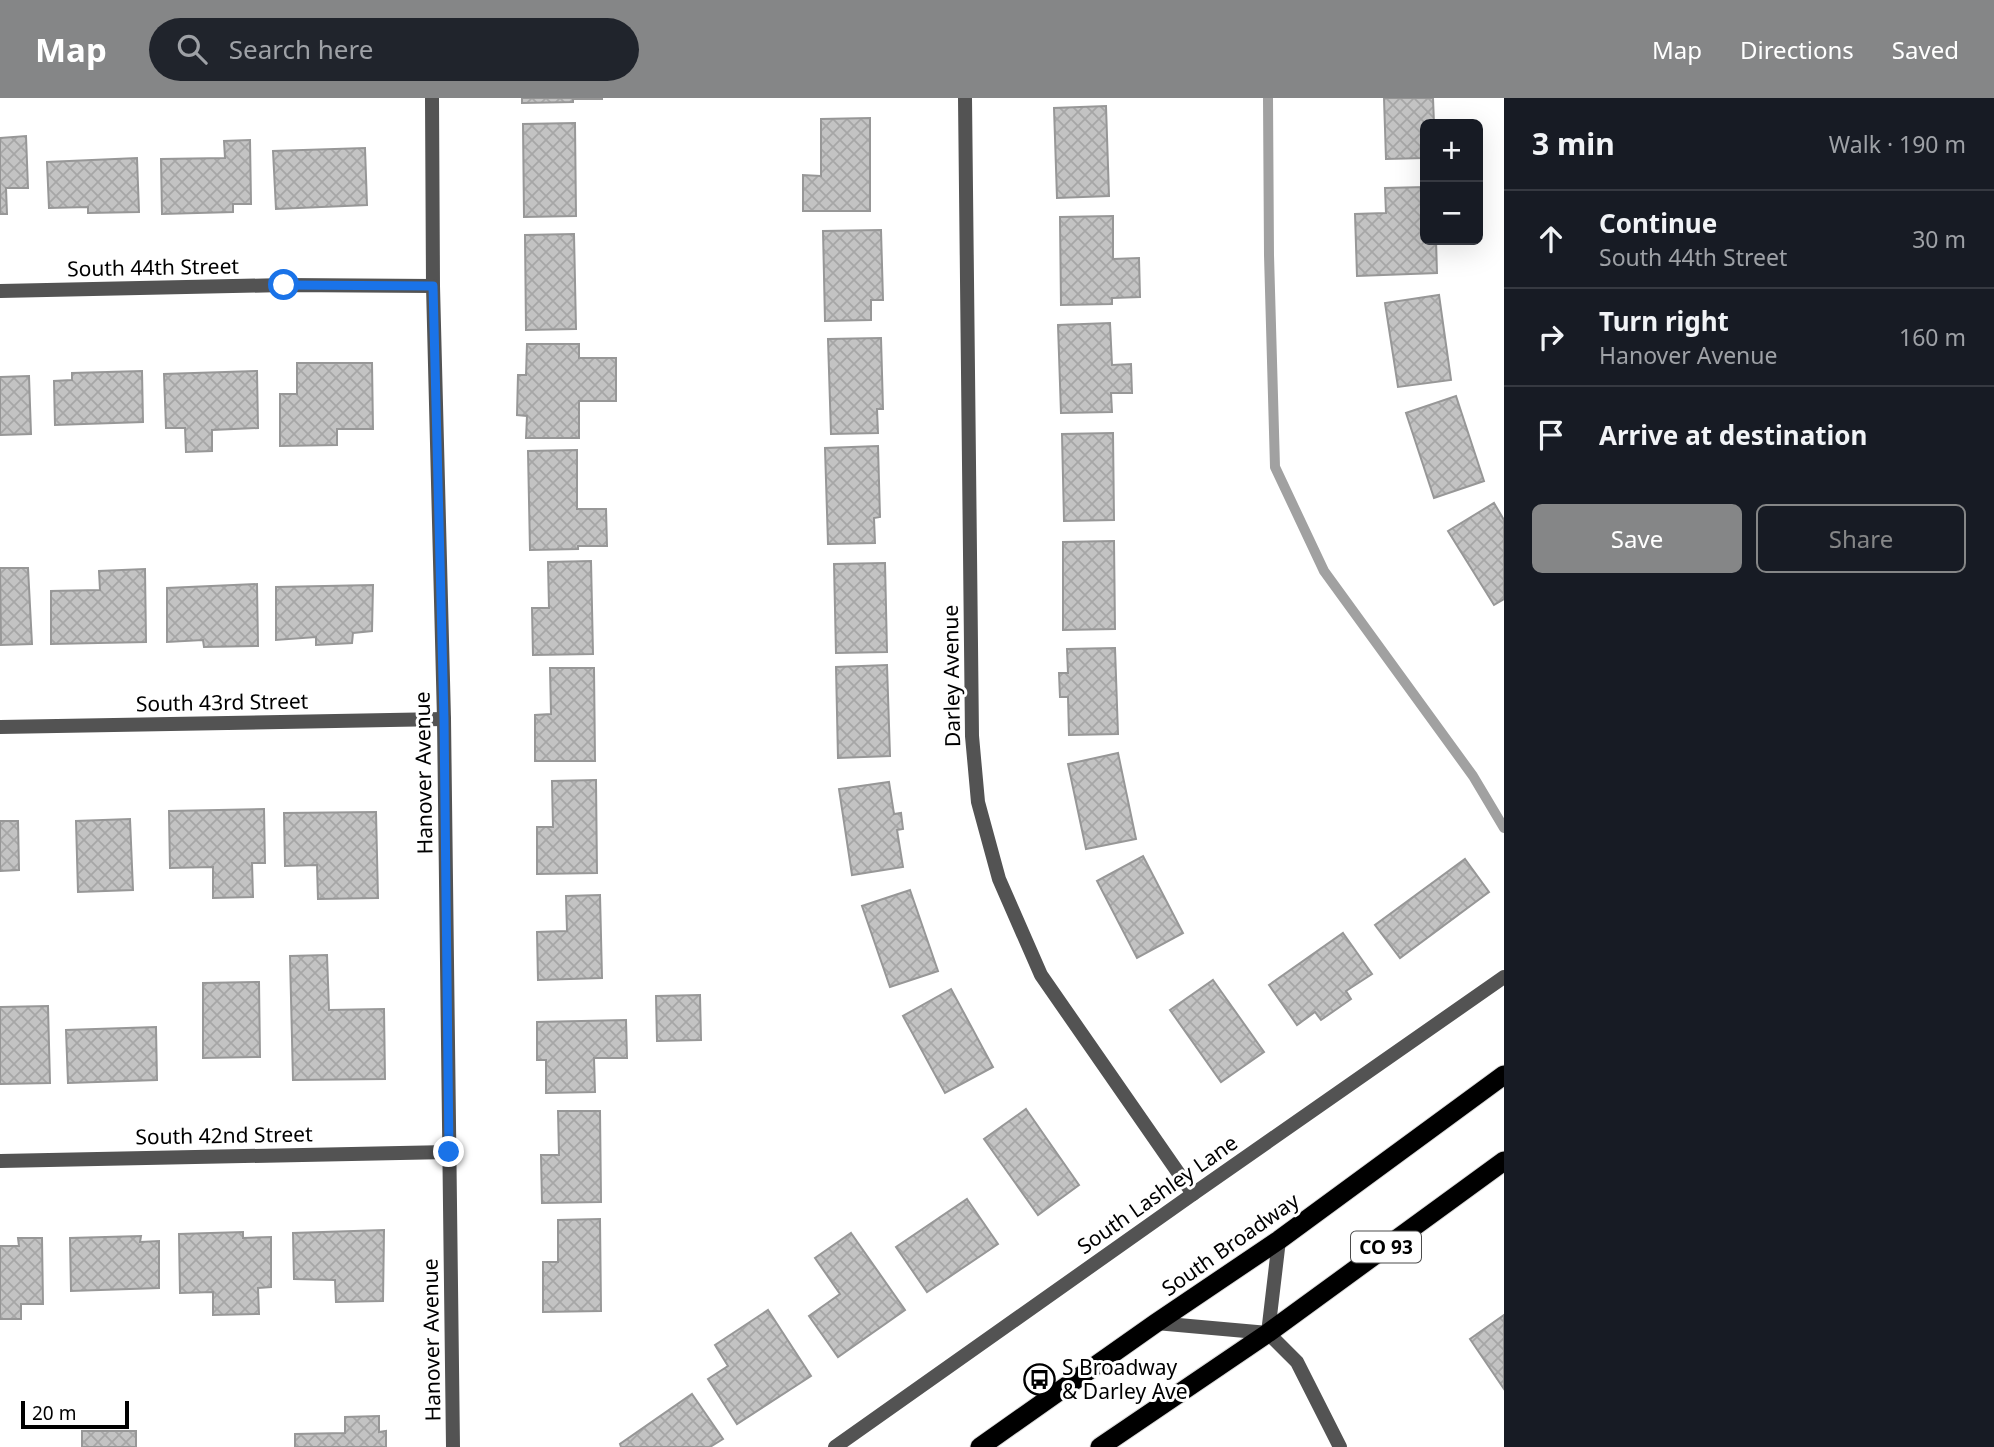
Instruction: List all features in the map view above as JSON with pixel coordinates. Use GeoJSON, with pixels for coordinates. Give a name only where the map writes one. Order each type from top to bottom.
{"type":"FeatureCollection","features":[{"type":"Feature","properties":{"kind":"highway","name":"South Broadway"},"geometry":{"type":"LineString","coordinates":[[980,1447],[1279,1240],[1504,1075]]}},
{"type":"Feature","properties":{"kind":"highway","name":"CO 93"},"geometry":{"type":"LineString","coordinates":[[1100,1447],[1268,1333],[1504,1161]]}},
{"type":"Feature","properties":{"kind":"street","name":"Hanover Avenue"},"geometry":{"type":"LineString","coordinates":[[432,98],[433,286],[444,719],[453,1447]]}},
{"type":"Feature","properties":{"kind":"street","name":"Darley Avenue"},"geometry":{"type":"LineString","coordinates":[[965,98],[972,736],[978,802],[999,879],[1041,975],[1193,1194]]}},
{"type":"Feature","properties":{"kind":"street","name":"South 44th Street"},"geometry":{"type":"LineString","coordinates":[[0,291],[284,285],[433,286]]}},
{"type":"Feature","properties":{"kind":"street","name":"South 43rd Street"},"geometry":{"type":"LineString","coordinates":[[0,727],[444,719]]}},
{"type":"Feature","properties":{"kind":"street","name":"South Lashley Lane"},"geometry":{"type":"LineString","coordinates":[[835,1447],[1504,977]]}},
{"type":"Feature","properties":{"kind":"street","name":"South 42nd Street"},"geometry":{"type":"LineString","coordinates":[[0,1161],[449,1152]]}},
{"type":"Feature","properties":{"kind":"street"},"geometry":{"type":"LineString","coordinates":[[1268,1333],[1279,1240]]}},
{"type":"Feature","properties":{"kind":"street"},"geometry":{"type":"LineString","coordinates":[[1156,1323],[1268,1333],[1297,1362],[1340,1447]]}},
{"type":"Feature","properties":{"kind":"building"},"geometry":{"type":"Polygon","coordinates":[[[522,98],[602,98],[602,99],[522,103],[522,98]]]}},
{"type":"Feature","properties":{"kind":"building"},"geometry":{"type":"Polygon","coordinates":[[[1384,98],[1433,98],[1434,119],[1420,119],[1420,158],[1386,159],[1384,98]]]}},
{"type":"Feature","properties":{"kind":"building"},"geometry":{"type":"Polygon","coordinates":[[[1106,106],[1109,196],[1057,198],[1054,108],[1106,106]]]}},
{"type":"Feature","properties":{"kind":"building"},"geometry":{"type":"Polygon","coordinates":[[[870,118],[870,211],[803,211],[803,175],[821,176],[821,119],[870,118]]]}},
{"type":"Feature","properties":{"kind":"building"},"geometry":{"type":"Polygon","coordinates":[[[575,123],[576,216],[524,217],[523,124],[575,123]]]}},
{"type":"Feature","properties":{"kind":"building"},"geometry":{"type":"Polygon","coordinates":[[[26,136],[28,188],[6,188],[7,214],[0,214],[0,138],[26,136]]]}},
{"type":"Feature","properties":{"kind":"building"},"geometry":{"type":"Polygon","coordinates":[[[250,140],[251,204],[233,204],[233,212],[162,214],[161,159],[225,158],[224,141],[250,140]]]}},
{"type":"Feature","properties":{"kind":"building"},"geometry":{"type":"Polygon","coordinates":[[[365,148],[367,205],[276,209],[273,151],[365,148]]]}},
{"type":"Feature","properties":{"kind":"building"},"geometry":{"type":"Polygon","coordinates":[[[137,158],[139,212],[88,213],[88,207],[49,208],[47,162],[137,158]]]}},
{"type":"Feature","properties":{"kind":"building"},"geometry":{"type":"Polygon","coordinates":[[[1420,187],[1420,245],[1436,245],[1437,273],[1357,276],[1355,214],[1386,213],[1385,188],[1420,187]]]}},
{"type":"Feature","properties":{"kind":"building"},"geometry":{"type":"Polygon","coordinates":[[[1113,216],[1113,259],[1139,258],[1140,297],[1112,298],[1112,304],[1061,305],[1060,217],[1113,216]]]}},
{"type":"Feature","properties":{"kind":"building"},"geometry":{"type":"Polygon","coordinates":[[[881,230],[883,300],[871,300],[871,320],[825,321],[823,231],[881,230]]]}},
{"type":"Feature","properties":{"kind":"building"},"geometry":{"type":"Polygon","coordinates":[[[574,234],[576,329],[526,330],[525,235],[574,234]]]}},
{"type":"Feature","properties":{"kind":"building"},"geometry":{"type":"Polygon","coordinates":[[[1439,295],[1451,380],[1398,387],[1385,303],[1439,295]]]}},
{"type":"Feature","properties":{"kind":"building"},"geometry":{"type":"Polygon","coordinates":[[[1110,323],[1112,365],[1131,364],[1132,393],[1111,393],[1112,412],[1061,413],[1058,325],[1110,323]]]}},
{"type":"Feature","properties":{"kind":"building"},"geometry":{"type":"Polygon","coordinates":[[[881,338],[883,409],[877,409],[878,433],[831,434],[828,339],[881,338]]]}},
{"type":"Feature","properties":{"kind":"building"},"geometry":{"type":"Polygon","coordinates":[[[527,344],[579,344],[579,358],[616,358],[616,401],[579,401],[579,438],[526,438],[527,416],[517,415],[518,375],[526,375],[527,344]]]}},
{"type":"Feature","properties":{"kind":"building"},"geometry":{"type":"Polygon","coordinates":[[[297,363],[372,363],[373,429],[337,429],[337,445],[280,446],[280,394],[297,394],[297,363]]]}},
{"type":"Feature","properties":{"kind":"building"},"geometry":{"type":"Polygon","coordinates":[[[142,371],[143,422],[55,425],[54,381],[72,380],[72,373],[142,371]]]}},
{"type":"Feature","properties":{"kind":"building"},"geometry":{"type":"Polygon","coordinates":[[[257,371],[258,428],[212,430],[212,451],[186,452],[185,428],[166,428],[164,374],[257,371]]]}},
{"type":"Feature","properties":{"kind":"building"},"geometry":{"type":"Polygon","coordinates":[[[29,376],[31,434],[0,435],[0,377],[29,376]]]}},
{"type":"Feature","properties":{"kind":"building"},"geometry":{"type":"Polygon","coordinates":[[[1456,396],[1484,481],[1434,498],[1406,413],[1456,396]]]}},
{"type":"Feature","properties":{"kind":"building"},"geometry":{"type":"Polygon","coordinates":[[[1113,433],[1114,520],[1064,521],[1062,434],[1113,433]]]}},
{"type":"Feature","properties":{"kind":"building"},"geometry":{"type":"Polygon","coordinates":[[[878,446],[880,517],[874,518],[875,543],[828,544],[825,448],[878,446]]]}},
{"type":"Feature","properties":{"kind":"building"},"geometry":{"type":"Polygon","coordinates":[[[577,450],[577,509],[606,509],[607,546],[530,550],[528,451],[577,450]]]}},
{"type":"Feature","properties":{"kind":"building"},"geometry":{"type":"Polygon","coordinates":[[[1494,503],[1504,520],[1504,599],[1494,605],[1448,531],[1494,503]]]}},
{"type":"Feature","properties":{"kind":"building"},"geometry":{"type":"Polygon","coordinates":[[[1114,541],[1115,629],[1063,630],[1063,542],[1114,541]]]}},
{"type":"Feature","properties":{"kind":"building"},"geometry":{"type":"Polygon","coordinates":[[[591,561],[593,654],[533,655],[532,608],[549,608],[548,562],[591,561]]]}},
{"type":"Feature","properties":{"kind":"building"},"geometry":{"type":"Polygon","coordinates":[[[885,563],[887,652],[836,653],[834,564],[885,563]]]}},
{"type":"Feature","properties":{"kind":"building"},"geometry":{"type":"Polygon","coordinates":[[[0,568],[28,568],[32,644],[1,645],[0,568]]]}},
{"type":"Feature","properties":{"kind":"building"},"geometry":{"type":"Polygon","coordinates":[[[145,569],[146,642],[51,644],[51,591],[100,590],[99,571],[145,569]]]}},
{"type":"Feature","properties":{"kind":"building"},"geometry":{"type":"Polygon","coordinates":[[[257,584],[258,646],[204,647],[203,640],[167,642],[167,588],[257,584]]]}},
{"type":"Feature","properties":{"kind":"building"},"geometry":{"type":"Polygon","coordinates":[[[373,585],[372,631],[353,633],[352,643],[316,645],[316,637],[276,640],[276,587],[373,585]]]}},
{"type":"Feature","properties":{"kind":"building"},"geometry":{"type":"Polygon","coordinates":[[[1115,648],[1118,734],[1069,735],[1068,697],[1060,697],[1059,673],[1068,673],[1067,649],[1115,648]]]}},
{"type":"Feature","properties":{"kind":"building"},"geometry":{"type":"Polygon","coordinates":[[[887,665],[890,756],[838,758],[836,667],[887,665]]]}},
{"type":"Feature","properties":{"kind":"building"},"geometry":{"type":"Polygon","coordinates":[[[550,668],[594,668],[595,761],[535,761],[535,715],[551,714],[550,668]]]}},
{"type":"Feature","properties":{"kind":"building"},"geometry":{"type":"Polygon","coordinates":[[[1118,753],[1136,839],[1086,849],[1068,764],[1118,753]]]}},
{"type":"Feature","properties":{"kind":"building"},"geometry":{"type":"Polygon","coordinates":[[[596,780],[597,873],[537,874],[537,827],[553,827],[552,781],[596,780]]]}},
{"type":"Feature","properties":{"kind":"building"},"geometry":{"type":"Polygon","coordinates":[[[889,782],[894,814],[901,813],[903,829],[897,830],[903,867],[852,875],[839,789],[889,782]]]}},
{"type":"Feature","properties":{"kind":"building"},"geometry":{"type":"Polygon","coordinates":[[[264,809],[265,863],[252,863],[253,897],[213,898],[213,867],[170,868],[169,811],[264,809]]]}},
{"type":"Feature","properties":{"kind":"building"},"geometry":{"type":"Polygon","coordinates":[[[376,812],[378,898],[318,899],[317,865],[285,866],[284,813],[376,812]]]}},
{"type":"Feature","properties":{"kind":"building"},"geometry":{"type":"Polygon","coordinates":[[[130,819],[133,890],[78,892],[76,821],[130,819]]]}},
{"type":"Feature","properties":{"kind":"building"},"geometry":{"type":"Polygon","coordinates":[[[0,821],[18,821],[19,870],[0,871],[0,821]]]}},
{"type":"Feature","properties":{"kind":"building"},"geometry":{"type":"Polygon","coordinates":[[[1143,856],[1183,933],[1137,958],[1097,881],[1143,856]]]}},
{"type":"Feature","properties":{"kind":"building"},"geometry":{"type":"Polygon","coordinates":[[[1465,859],[1489,892],[1400,958],[1375,925],[1465,859]]]}},
{"type":"Feature","properties":{"kind":"building"},"geometry":{"type":"Polygon","coordinates":[[[910,890],[938,971],[890,987],[862,906],[910,890]]]}},
{"type":"Feature","properties":{"kind":"building"},"geometry":{"type":"Polygon","coordinates":[[[600,895],[602,978],[538,980],[537,932],[567,931],[566,896],[600,895]]]}},
{"type":"Feature","properties":{"kind":"building"},"geometry":{"type":"Polygon","coordinates":[[[1343,933],[1372,974],[1346,991],[1351,999],[1321,1020],[1315,1012],[1297,1025],[1269,985],[1343,933]]]}},
{"type":"Feature","properties":{"kind":"building"},"geometry":{"type":"Polygon","coordinates":[[[327,955],[329,1010],[384,1009],[385,1079],[293,1080],[290,956],[327,955]]]}},
{"type":"Feature","properties":{"kind":"building"},"geometry":{"type":"Polygon","coordinates":[[[1213,980],[1264,1052],[1221,1082],[1170,1010],[1213,980]]]}},
{"type":"Feature","properties":{"kind":"building"},"geometry":{"type":"Polygon","coordinates":[[[259,982],[260,1057],[203,1058],[203,983],[259,982]]]}},
{"type":"Feature","properties":{"kind":"building"},"geometry":{"type":"Polygon","coordinates":[[[951,989],[993,1067],[945,1093],[903,1016],[951,989]]]}},
{"type":"Feature","properties":{"kind":"building"},"geometry":{"type":"Polygon","coordinates":[[[700,995],[701,1040],[657,1041],[656,996],[700,995]]]}},
{"type":"Feature","properties":{"kind":"building"},"geometry":{"type":"Polygon","coordinates":[[[48,1006],[50,1083],[0,1084],[0,1007],[48,1006]]]}},
{"type":"Feature","properties":{"kind":"building"},"geometry":{"type":"Polygon","coordinates":[[[626,1020],[627,1058],[594,1058],[595,1092],[546,1093],[546,1060],[537,1060],[537,1022],[626,1020]]]}},
{"type":"Feature","properties":{"kind":"building"},"geometry":{"type":"Polygon","coordinates":[[[156,1027],[157,1080],[68,1083],[66,1030],[156,1027]]]}},
{"type":"Feature","properties":{"kind":"building"},"geometry":{"type":"Polygon","coordinates":[[[1026,1109],[1079,1185],[1038,1215],[984,1139],[1026,1109]]]}},
{"type":"Feature","properties":{"kind":"building"},"geometry":{"type":"Polygon","coordinates":[[[558,1111],[600,1111],[601,1202],[542,1203],[541,1155],[559,1155],[558,1111]]]}},
{"type":"Feature","properties":{"kind":"building"},"geometry":{"type":"Polygon","coordinates":[[[967,1199],[998,1244],[927,1292],[896,1247],[967,1199]]]}},
{"type":"Feature","properties":{"kind":"building"},"geometry":{"type":"Polygon","coordinates":[[[600,1219],[601,1311],[543,1312],[543,1262],[558,1262],[558,1220],[600,1219]]]}},
{"type":"Feature","properties":{"kind":"building"},"geometry":{"type":"Polygon","coordinates":[[[384,1230],[383,1301],[336,1302],[335,1280],[294,1279],[293,1233],[384,1230]]]}},
{"type":"Feature","properties":{"kind":"building"},"geometry":{"type":"Polygon","coordinates":[[[243,1232],[243,1238],[271,1237],[271,1287],[258,1288],[259,1314],[213,1315],[213,1292],[180,1293],[179,1234],[243,1232]]]}},
{"type":"Feature","properties":{"kind":"building"},"geometry":{"type":"Polygon","coordinates":[[[851,1233],[905,1310],[838,1357],[809,1316],[840,1294],[815,1258],[851,1233]]]}},
{"type":"Feature","properties":{"kind":"building"},"geometry":{"type":"Polygon","coordinates":[[[141,1236],[140,1242],[159,1241],[159,1288],[71,1291],[70,1238],[141,1236]]]}},
{"type":"Feature","properties":{"kind":"building"},"geometry":{"type":"Polygon","coordinates":[[[18,1238],[42,1238],[43,1304],[21,1304],[21,1319],[0,1319],[0,1246],[19,1246],[18,1238]]]}},
{"type":"Feature","properties":{"kind":"building"},"geometry":{"type":"Polygon","coordinates":[[[768,1310],[811,1376],[737,1424],[708,1379],[728,1366],[715,1345],[768,1310]]]}},
{"type":"Feature","properties":{"kind":"building"},"geometry":{"type":"Polygon","coordinates":[[[1504,1315],[1504,1389],[1470,1339],[1504,1315]]]}},
{"type":"Feature","properties":{"kind":"building"},"geometry":{"type":"Polygon","coordinates":[[[692,1394],[723,1439],[710,1447],[621,1447],[620,1444],[692,1394]]]}},
{"type":"Feature","properties":{"kind":"building"},"geometry":{"type":"Polygon","coordinates":[[[379,1416],[379,1432],[386,1431],[386,1447],[295,1447],[295,1434],[345,1433],[345,1417],[379,1416]]]}},
{"type":"Feature","properties":{"kind":"building"},"geometry":{"type":"Polygon","coordinates":[[[82,1431],[136,1431],[136,1447],[82,1447],[82,1431]]]}},
{"type":"Feature","properties":{"kind":"waterway"},"geometry":{"type":"LineString","coordinates":[[1268,98],[1275,467],[1324,571],[1473,776],[1504,828]]}},
{"type":"Feature","properties":{"kind":"place","name":"S Broadway & Darley Ave"},"geometry":{"type":"Point","coordinates":[1039,1379]}},
{"type":"Feature","properties":{"kind":"route"},"geometry":{"type":"LineString","coordinates":[[284,285],[433,286],[444,719],[449,1152]]}}]}
